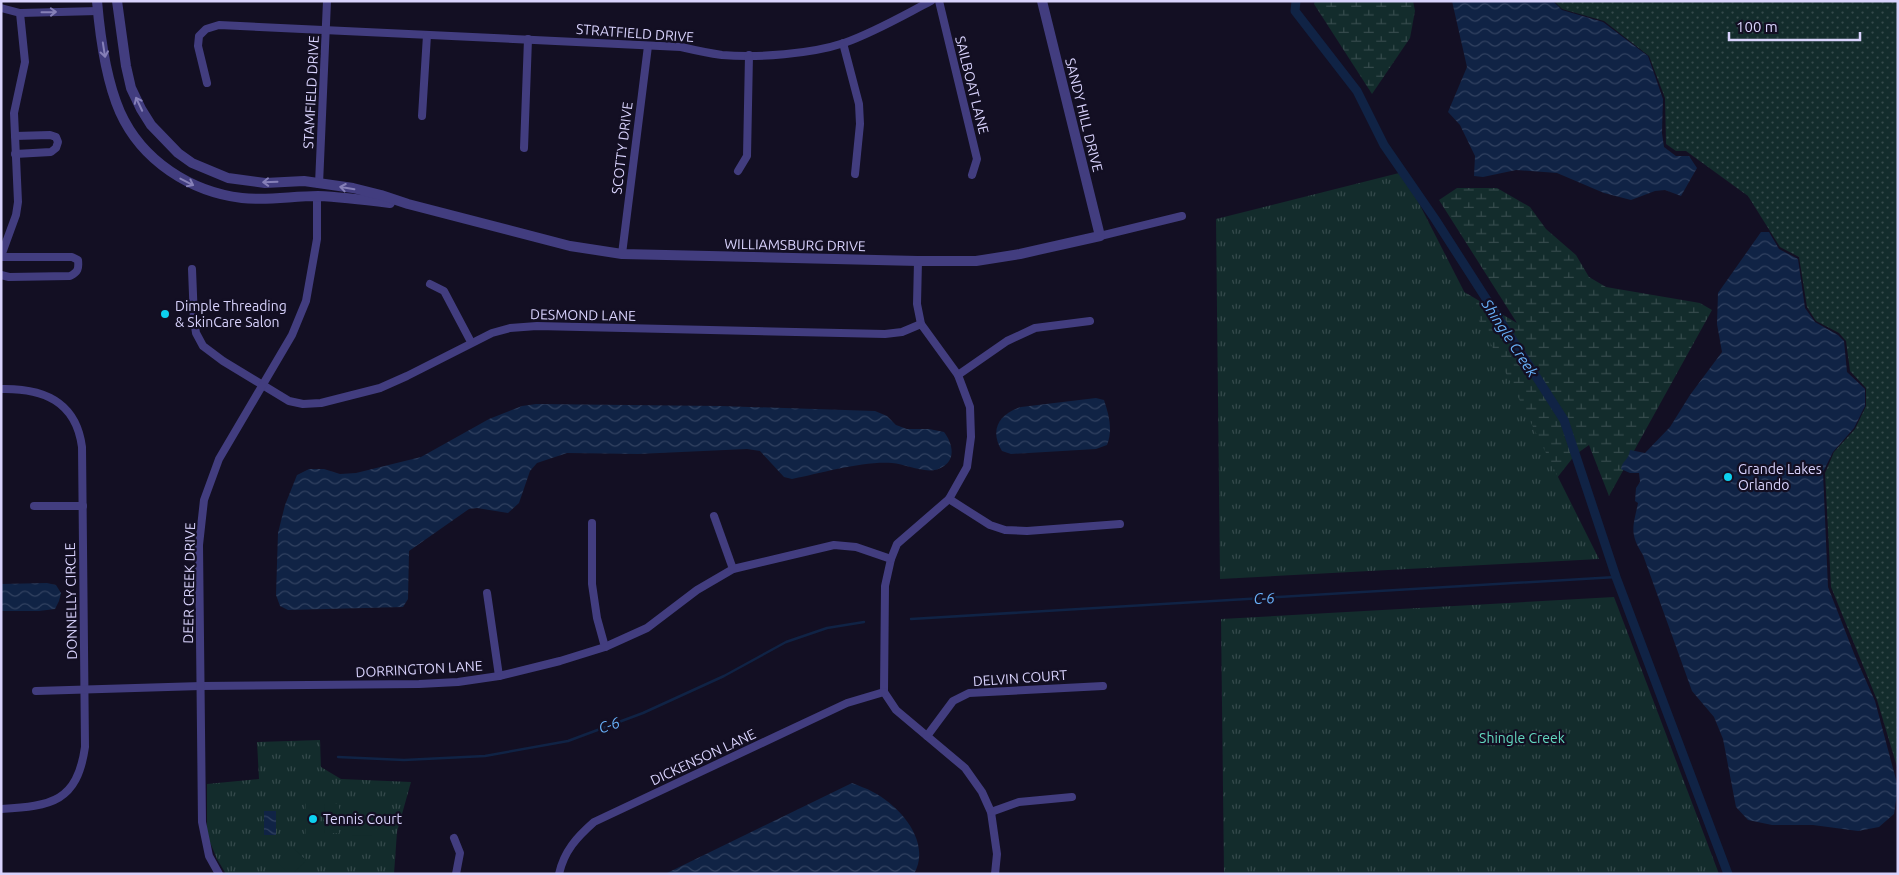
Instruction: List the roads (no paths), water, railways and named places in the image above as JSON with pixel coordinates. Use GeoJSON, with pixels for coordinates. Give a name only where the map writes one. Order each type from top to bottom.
{"type":"FeatureCollection","features":[{"type":"Feature","properties":{"kind":"street","name":"WILLIAMSBURG DRIVE"},"geometry":{"type":"LineString","coordinates":[[117,1],[131,88],[151,126],[164,140],[192,163],[228,178],[265,183],[304,181],[362,190],[408,204],[570,246],[622,254],[918,262],[976,261],[1020,254],[1182,216]]}},
{"type":"Feature","properties":{"kind":"street","name":"STAMFIELD DRIVE"},"geometry":{"type":"LineString","coordinates":[[319,184],[327,1]]}},
{"type":"Feature","properties":{"kind":"street","name":"STRATFIELD DRIVE"},"geometry":{"type":"LineString","coordinates":[[207,83],[198,46],[199,36],[206,29],[219,25],[681,47],[722,55],[785,54],[843,43],[882,27],[931,1]]}},
{"type":"Feature","properties":{"kind":"street","name":"SAILBOAT LANE"},"geometry":{"type":"LineString","coordinates":[[939,1],[977,159],[972,175]]}},
{"type":"Feature","properties":{"kind":"street","name":"SANDY HILL DRIVE"},"geometry":{"type":"LineString","coordinates":[[1042,1],[1100,236]]}},
{"type":"Feature","properties":{"kind":"street","name":"WILLIAMSBURG DRIVE"},"geometry":{"type":"LineString","coordinates":[[98,6],[108,73],[121,114],[146,150],[162,166],[179,178],[221,195],[264,200],[317,196],[408,204]]}},
{"type":"Feature","properties":{"kind":"street"},"geometry":{"type":"LineString","coordinates":[[1,8],[20,13],[98,6]]}},
{"type":"Feature","properties":{"kind":"street"},"geometry":{"type":"LineString","coordinates":[[1,275],[8,277],[70,276],[77,272],[79,267],[78,260],[72,256],[1,256],[16,215],[18,202],[14,113],[25,62],[20,13]]}},
{"type":"Feature","properties":{"kind":"street"},"geometry":{"type":"LineString","coordinates":[[422,116],[427,35]]}},
{"type":"Feature","properties":{"kind":"street"},"geometry":{"type":"LineString","coordinates":[[524,148],[528,39]]}},
{"type":"Feature","properties":{"kind":"street"},"geometry":{"type":"LineString","coordinates":[[843,43],[859,104],[860,124],[854,174]]}},
{"type":"Feature","properties":{"kind":"street","name":"SCOTTY DRIVE"},"geometry":{"type":"LineString","coordinates":[[622,254],[648,46]]}},
{"type":"Feature","properties":{"kind":"street"},"geometry":{"type":"LineString","coordinates":[[738,171],[746,156],[749,55]]}},
{"type":"Feature","properties":{"kind":"street"},"geometry":{"type":"LineString","coordinates":[[15,136],[50,135],[56,137],[58,142],[56,148],[51,152],[16,154]]}},
{"type":"Feature","properties":{"kind":"street","name":"DEER CREEK DRIVE"},"geometry":{"type":"LineString","coordinates":[[219,874],[209,856],[202,822],[199,544],[204,500],[219,459],[292,335],[306,301],[317,239],[317,196]]}},
{"type":"Feature","properties":{"kind":"street"},"geometry":{"type":"LineString","coordinates":[[918,262],[917,304],[921,324],[958,375],[970,407],[971,437],[967,468],[948,499],[897,544],[891,559],[885,586],[884,692],[896,710],[965,768],[982,792],[991,812],[997,854],[995,874]]}},
{"type":"Feature","properties":{"kind":"street","name":"DESMOND LANE"},"geometry":{"type":"LineString","coordinates":[[192,269],[194,320],[196,333],[203,346],[223,361],[290,401],[303,404],[321,403],[380,388],[471,342],[510,328],[537,326],[885,334],[902,332],[921,324]]}},
{"type":"Feature","properties":{"kind":"street"},"geometry":{"type":"LineString","coordinates":[[430,284],[444,292],[471,342]]}},
{"type":"Feature","properties":{"kind":"street"},"geometry":{"type":"LineString","coordinates":[[958,375],[1007,341],[1035,328],[1090,321]]}},
{"type":"Feature","properties":{"kind":"street","name":"DONNELLY CIRCLE"},"geometry":{"type":"LineString","coordinates":[[1,389],[16,388],[42,393],[60,403],[70,413],[80,431],[83,506],[85,747],[83,764],[78,780],[67,792],[51,802],[32,808],[1,809]]}},
{"type":"Feature","properties":{"kind":"street"},"geometry":{"type":"LineString","coordinates":[[948,499],[990,525],[1005,530],[1028,531],[1120,524]]}},
{"type":"Feature","properties":{"kind":"street"},"geometry":{"type":"LineString","coordinates":[[34,506],[83,506]]}},
{"type":"Feature","properties":{"kind":"street"},"geometry":{"type":"LineString","coordinates":[[714,516],[733,569]]}},
{"type":"Feature","properties":{"kind":"street"},"geometry":{"type":"LineString","coordinates":[[592,523],[592,584],[597,618],[605,646]]}},
{"type":"Feature","properties":{"kind":"street","name":"DORRINGTON LANE"},"geometry":{"type":"LineString","coordinates":[[36,690],[419,684],[458,682],[499,676],[560,661],[605,646],[647,628],[697,590],[733,569],[834,545],[856,547],[891,559]]}},
{"type":"Feature","properties":{"kind":"street"},"geometry":{"type":"LineString","coordinates":[[487,593],[499,676]]}},
{"type":"Feature","properties":{"kind":"street","name":"DELVIN COURT"},"geometry":{"type":"LineString","coordinates":[[927,736],[953,701],[968,693],[1103,686]]}},
{"type":"Feature","properties":{"kind":"street","name":"DICKENSON LANE"},"geometry":{"type":"LineString","coordinates":[[558,874],[562,860],[575,839],[594,822],[847,703],[884,692]]}},
{"type":"Feature","properties":{"kind":"street"},"geometry":{"type":"LineString","coordinates":[[991,812],[1019,802],[1072,798]]}},
{"type":"Feature","properties":{"kind":"street"},"geometry":{"type":"LineString","coordinates":[[454,838],[460,853],[456,874]]}},
{"type":"Feature","properties":{"kind":"water"},"geometry":{"type":"Polygon","coordinates":[[[1452,1],[1553,1],[1562,10],[1603,22],[1648,56],[1663,99],[1662,133],[1664,147],[1676,156],[1689,156],[1697,168],[1681,196],[1665,190],[1655,191],[1631,200],[1604,193],[1557,173],[1516,170],[1483,177],[1474,176],[1475,156],[1460,125],[1448,112],[1467,67],[1452,1]]]}},
{"type":"Feature","properties":{"kind":"water"},"geometry":{"type":"Polygon","coordinates":[[[1761,232],[1769,232],[1779,249],[1798,259],[1805,308],[1815,322],[1838,335],[1844,341],[1847,372],[1865,389],[1865,406],[1854,428],[1833,452],[1823,472],[1828,587],[1875,701],[1898,787],[1894,814],[1879,827],[1858,831],[1813,825],[1772,825],[1748,820],[1736,807],[1723,739],[1714,717],[1692,691],[1634,535],[1633,530],[1638,503],[1635,501],[1636,488],[1640,482],[1639,473],[1630,473],[1621,469],[1630,450],[1645,453],[1670,427],[1690,395],[1722,352],[1717,324],[1718,293],[1761,232]]]}},
{"type":"Feature","properties":{"kind":"water"},"geometry":{"type":"Polygon","coordinates":[[[1096,398],[1104,400],[1110,422],[1107,445],[1096,449],[1011,454],[1002,451],[996,436],[996,430],[1002,418],[1013,410],[1021,407],[1096,398]]]}},
{"type":"Feature","properties":{"kind":"water"},"geometry":{"type":"Polygon","coordinates":[[[536,404],[721,406],[875,411],[887,416],[896,425],[907,429],[929,429],[944,432],[951,444],[952,454],[944,466],[932,470],[892,463],[880,463],[855,466],[792,479],[784,477],[760,451],[747,449],[638,454],[567,453],[537,463],[530,471],[519,503],[508,513],[477,508],[469,509],[409,551],[408,599],[403,607],[288,610],[280,606],[276,595],[278,533],[285,505],[297,475],[309,469],[324,469],[340,474],[356,473],[421,457],[489,419],[522,406],[536,404]]]}},
{"type":"Feature","properties":{"kind":"water"},"geometry":{"type":"Polygon","coordinates":[[[47,583],[56,585],[61,593],[55,609],[1,611],[1,584],[47,583]]]}},
{"type":"Feature","properties":{"kind":"water"},"geometry":{"type":"Polygon","coordinates":[[[852,783],[883,798],[903,816],[910,826],[919,850],[919,862],[914,874],[665,874],[852,783]]]}},
{"type":"Feature","properties":{"kind":"water"},"geometry":{"type":"Polygon","coordinates":[[[264,811],[276,811],[276,835],[264,835],[264,811]]]}},
{"type":"Feature","properties":{"kind":"waterway","name":"Shingle Creek"},"geometry":{"type":"LineString","coordinates":[[1296,1],[1295,11],[1357,91],[1384,145],[1435,219],[1564,420],[1616,577],[1728,874]]}},
{"type":"Feature","properties":{"kind":"waterway","name":"C-6"},"geometry":{"type":"LineString","coordinates":[[911,619],[1616,577]]}},
{"type":"Feature","properties":{"kind":"waterway","name":"C-6"},"geometry":{"type":"LineString","coordinates":[[338,757],[404,760],[485,756],[568,741],[643,713],[724,676],[786,642],[827,628],[864,622]]}},
{"type":"Feature","properties":{"kind":"place","name":"Dimple Threading & SkinCare Salon"},"geometry":{"type":"Point","coordinates":[165,314]}},
{"type":"Feature","properties":{"kind":"place","name":"Grande Lakes Orlando"},"geometry":{"type":"Point","coordinates":[1728,477]}},
{"type":"Feature","properties":{"kind":"place","name":"Tennis Court"},"geometry":{"type":"Point","coordinates":[313,819]}}]}
